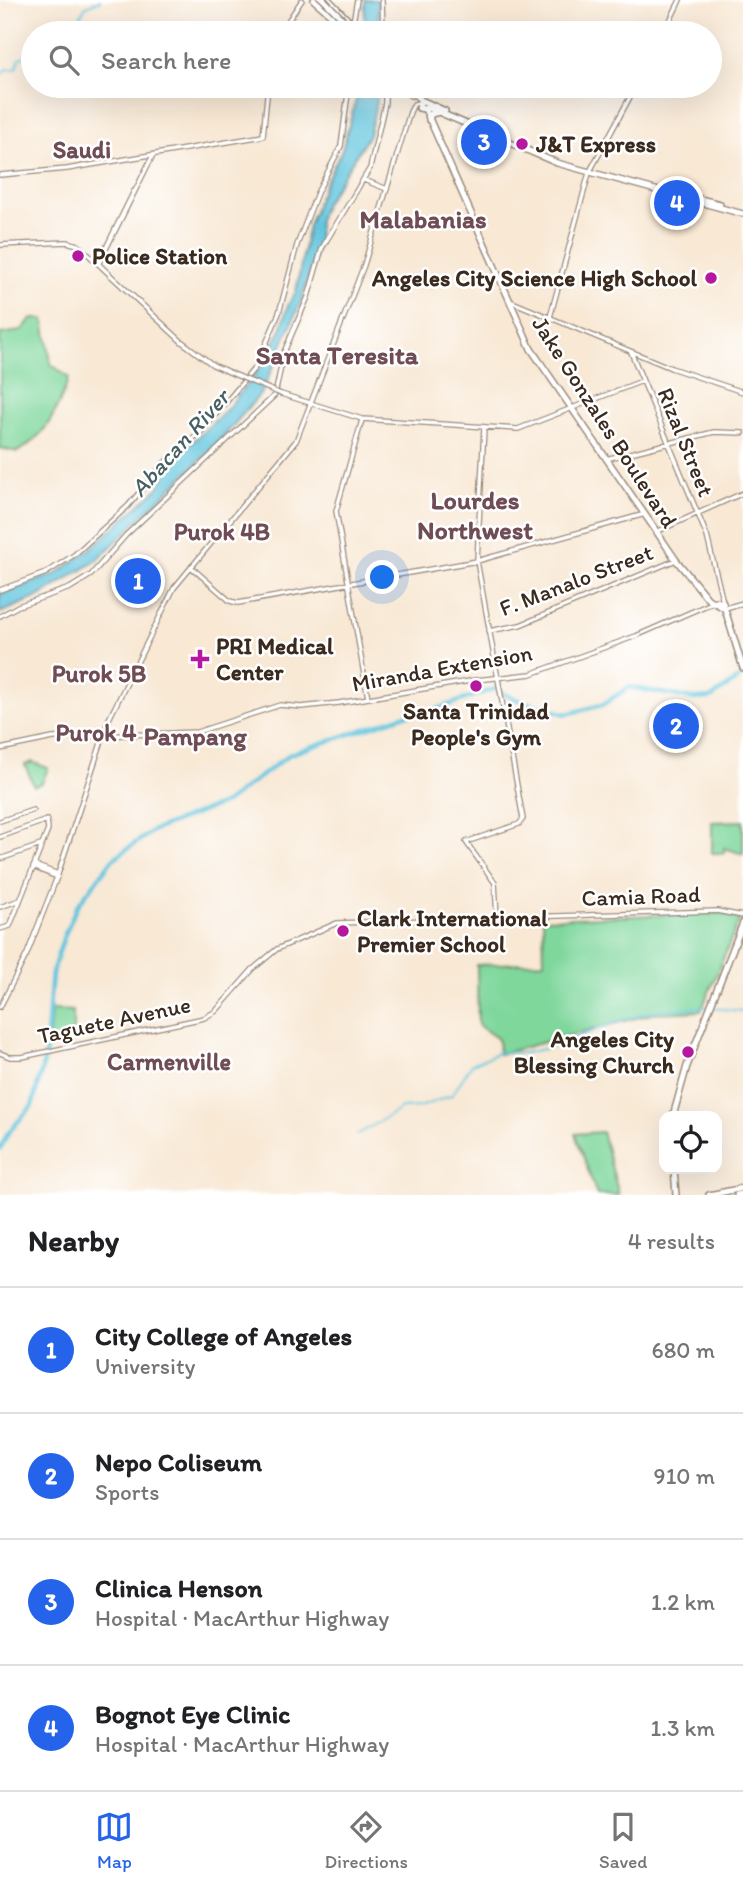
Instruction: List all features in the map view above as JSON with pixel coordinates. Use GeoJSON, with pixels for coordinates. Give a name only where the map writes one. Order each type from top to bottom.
{"type":"FeatureCollection","features":[{"type":"Feature","properties":{"kind":"main road"},"geometry":{"type":"LineString","coordinates":[[314,0],[337,21]]}},
{"type":"Feature","properties":{"kind":"main road"},"geometry":{"type":"LineString","coordinates":[[322,0],[341,21]]}},
{"type":"Feature","properties":{"kind":"main road"},"geometry":{"type":"LineString","coordinates":[[330,0],[348,20]]}},
{"type":"Feature","properties":{"kind":"main road"},"geometry":{"type":"LineString","coordinates":[[416,98],[422,105],[438,109]]}},
{"type":"Feature","properties":{"kind":"main road"},"geometry":{"type":"LineString","coordinates":[[422,98],[452,117],[524,150],[589,173],[743,213]]}},
{"type":"Feature","properties":{"kind":"main road","name":"Jake Gonzales Boulevard"},"geometry":{"type":"LineString","coordinates":[[422,105],[436,138]]}},
{"type":"Feature","properties":{"kind":"main road","name":"Jake Gonzales Boulevard"},"geometry":{"type":"LineString","coordinates":[[422,105],[527,342],[676,560],[713,601],[724,606]]}},
{"type":"Feature","properties":{"kind":"main road"},"geometry":{"type":"LineString","coordinates":[[429,120],[431,114],[438,109]]}},
{"type":"Feature","properties":{"kind":"main road","name":"Rizal Street"},"geometry":{"type":"LineString","coordinates":[[724,606],[743,668]]}},
{"type":"Feature","properties":{"kind":"main road"},"geometry":{"type":"LineString","coordinates":[[674,1111],[681,1082],[743,923]]}},
{"type":"Feature","properties":{"kind":"main road"},"geometry":{"type":"LineString","coordinates":[[674,1174],[676,1195]]}},
{"type":"Feature","properties":{"kind":"main road"},"geometry":{"type":"LineString","coordinates":[[709,1195],[743,1191]]}},
{"type":"Feature","properties":{"kind":"main road"},"geometry":{"type":"LineString","coordinates":[[722,1195],[743,1191]]}},
{"type":"Feature","properties":{"kind":"main road"},"geometry":{"type":"LineString","coordinates":[[737,1195],[743,1191]]}},
{"type":"Feature","properties":{"kind":"street"},"geometry":{"type":"LineString","coordinates":[[287,21],[302,0]]}},
{"type":"Feature","properties":{"kind":"street"},"geometry":{"type":"LineString","coordinates":[[354,21],[357,0]]}},
{"type":"Feature","properties":{"kind":"street"},"geometry":{"type":"LineString","coordinates":[[382,0],[383,21]]}},
{"type":"Feature","properties":{"kind":"street"},"geometry":{"type":"LineString","coordinates":[[670,21],[680,0]]}},
{"type":"Feature","properties":{"kind":"street"},"geometry":{"type":"LineString","coordinates":[[348,20],[356,11]]}},
{"type":"Feature","properties":{"kind":"street"},"geometry":{"type":"LineString","coordinates":[[0,175],[67,169],[263,135],[267,98]]}},
{"type":"Feature","properties":{"kind":"street"},"geometry":{"type":"LineString","coordinates":[[0,590],[35,578],[70,559],[128,506],[164,463],[203,430],[257,365],[279,313],[297,245],[317,192],[341,146],[347,98]]}},
{"type":"Feature","properties":{"kind":"street"},"geometry":{"type":"LineString","coordinates":[[0,617],[18,606],[70,588],[91,575],[126,535],[275,395],[284,352],[310,290],[322,248],[364,180],[377,146],[383,98]]}},
{"type":"Feature","properties":{"kind":"street"},"geometry":{"type":"LineString","coordinates":[[550,317],[589,173],[630,98]]}},
{"type":"Feature","properties":{"kind":"street"},"geometry":{"type":"LineString","coordinates":[[0,1007],[27,954],[58,876],[103,735],[174,588],[290,449],[311,404],[372,239],[414,104],[422,105]]}},
{"type":"Feature","properties":{"kind":"street"},"geometry":{"type":"LineString","coordinates":[[99,263],[153,155]]}},
{"type":"Feature","properties":{"kind":"street"},"geometry":{"type":"LineString","coordinates":[[364,180],[387,189]]}},
{"type":"Feature","properties":{"kind":"street"},"geometry":{"type":"LineString","coordinates":[[0,245],[70,242],[83,248],[181,341],[214,365],[281,394],[362,419],[484,428],[527,428],[570,408],[642,381]]}},
{"type":"Feature","properties":{"kind":"street"},"geometry":{"type":"LineString","coordinates":[[508,301],[631,352],[743,392]]}},
{"type":"Feature","properties":{"kind":"street","name":"Rizal Street"},"geometry":{"type":"LineString","coordinates":[[631,352],[707,536],[724,606]]}},
{"type":"Feature","properties":{"kind":"street"},"geometry":{"type":"LineString","coordinates":[[362,419],[336,504],[368,698]]}},
{"type":"Feature","properties":{"kind":"street"},"geometry":{"type":"LineString","coordinates":[[484,428],[477,561],[523,821],[466,842],[495,883],[497,918]]}},
{"type":"Feature","properties":{"kind":"street"},"geometry":{"type":"LineString","coordinates":[[606,459],[724,431],[743,433]]}},
{"type":"Feature","properties":{"kind":"street"},"geometry":{"type":"LineString","coordinates":[[656,532],[743,493]]}},
{"type":"Feature","properties":{"kind":"street"},"geometry":{"type":"LineString","coordinates":[[191,567],[236,603],[477,561],[645,514]]}},
{"type":"Feature","properties":{"kind":"street","name":"F. Manalo Street"},"geometry":{"type":"LineString","coordinates":[[489,631],[520,625],[676,560]]}},
{"type":"Feature","properties":{"kind":"street","name":"Miranda Extension"},"geometry":{"type":"LineString","coordinates":[[0,749],[53,738],[197,732],[280,705],[301,707],[534,673],[636,636],[713,601]]}},
{"type":"Feature","properties":{"kind":"street"},"geometry":{"type":"LineString","coordinates":[[724,606],[743,603]]}},
{"type":"Feature","properties":{"kind":"street"},"geometry":{"type":"LineString","coordinates":[[0,821],[33,810]]}},
{"type":"Feature","properties":{"kind":"street"},"geometry":{"type":"LineString","coordinates":[[0,837],[47,820],[48,830],[10,926],[0,929]]}},
{"type":"Feature","properties":{"kind":"street"},"geometry":{"type":"LineString","coordinates":[[0,859],[42,845]]}},
{"type":"Feature","properties":{"kind":"street"},"geometry":{"type":"LineString","coordinates":[[34,866],[58,876]]}},
{"type":"Feature","properties":{"kind":"street"},"geometry":{"type":"LineString","coordinates":[[0,907],[20,900]]}},
{"type":"Feature","properties":{"kind":"street","name":"Camia Road"},"geometry":{"type":"LineString","coordinates":[[329,925],[354,921],[717,911],[743,916]]}},
{"type":"Feature","properties":{"kind":"street","name":"Taguete Avenue"},"geometry":{"type":"LineString","coordinates":[[0,1053],[15,1058],[210,1016],[277,949],[329,925]]}},
{"type":"Feature","properties":{"kind":"green space"},"geometry":{"type":"Polygon","coordinates":[[[31,319],[44,319],[51,364],[69,378],[56,411],[44,430],[17,452],[0,448],[0,334],[21,331],[31,319]]]}},
{"type":"Feature","properties":{"kind":"green space"},"geometry":{"type":"Polygon","coordinates":[[[32,762],[48,768],[42,783],[34,786],[25,765],[32,762]]]}},
{"type":"Feature","properties":{"kind":"green space"},"geometry":{"type":"Polygon","coordinates":[[[743,821],[743,854],[724,848],[724,853],[712,853],[712,822],[743,821]]]}},
{"type":"Feature","properties":{"kind":"green space"},"geometry":{"type":"Polygon","coordinates":[[[721,913],[740,919],[701,1011],[655,1013],[499,1054],[498,1039],[478,1025],[477,965],[544,962],[543,919],[721,913]]]}},
{"type":"Feature","properties":{"kind":"green space"},"geometry":{"type":"Polygon","coordinates":[[[51,1010],[73,1011],[73,1042],[48,1048],[51,1010]]]}},
{"type":"Feature","properties":{"kind":"green space"},"geometry":{"type":"Polygon","coordinates":[[[602,1132],[619,1195],[597,1195],[575,1134],[602,1132]]]}},
{"type":"Feature","properties":{"kind":"water"},"geometry":{"type":"Polygon","coordinates":[[[365,0],[378,0],[379,21],[364,21],[365,0]]]}},
{"type":"Feature","properties":{"kind":"water"},"geometry":{"type":"Polygon","coordinates":[[[357,98],[377,98],[369,135],[324,205],[319,218],[318,244],[301,302],[262,392],[219,442],[96,561],[38,597],[0,613],[0,594],[56,574],[87,552],[157,489],[178,456],[227,409],[257,372],[281,330],[288,305],[296,292],[308,227],[324,185],[342,150],[357,98]]]}},
{"type":"Feature","properties":{"kind":"waterway"},"geometry":{"type":"LineString","coordinates":[[78,21],[85,7],[100,0]]}},
{"type":"Feature","properties":{"kind":"waterway"},"geometry":{"type":"LineString","coordinates":[[0,75],[7,69],[16,69],[21,58]]}},
{"type":"Feature","properties":{"kind":"waterway"},"geometry":{"type":"LineString","coordinates":[[738,679],[743,676]]}},
{"type":"Feature","properties":{"kind":"waterway"},"geometry":{"type":"LineString","coordinates":[[0,1149],[8,1133],[32,1106],[45,1058],[52,973],[77,906],[113,859],[154,830],[225,803],[290,754],[494,689],[499,688],[502,693],[518,700],[566,714],[602,705],[629,687],[694,699],[711,698],[738,679]]}},
{"type":"Feature","properties":{"kind":"waterway"},"geometry":{"type":"LineString","coordinates":[[357,1135],[402,1108],[420,1107],[452,1095],[472,1064],[500,1052],[524,1053],[548,1048],[621,1020],[660,1009],[707,1007]]}},
{"type":"Feature","properties":{"kind":"waterway"},"geometry":{"type":"LineString","coordinates":[[712,1008],[743,1011]]}},
{"type":"Feature","properties":{"kind":"place","name":"Clinica Henson"},"geometry":{"type":"Point","coordinates":[484,142]}},
{"type":"Feature","properties":{"kind":"place","name":"J&T Express"},"geometry":{"type":"Point","coordinates":[522,144]}},
{"type":"Feature","properties":{"kind":"place","name":"Bognot Eye Clinic"},"geometry":{"type":"Point","coordinates":[677,203]}},
{"type":"Feature","properties":{"kind":"place","name":"Police Station"},"geometry":{"type":"Point","coordinates":[78,256]}},
{"type":"Feature","properties":{"kind":"place","name":"Angeles City Science High School"},"geometry":{"type":"Point","coordinates":[711,278]}},
{"type":"Feature","properties":{"kind":"place","name":"City College of Angeles"},"geometry":{"type":"Point","coordinates":[138,581]}},
{"type":"Feature","properties":{"kind":"place","name":"PRI Medical Center"},"geometry":{"type":"Point","coordinates":[200,659]}},
{"type":"Feature","properties":{"kind":"place","name":"Santa Trinidad People's Gym"},"geometry":{"type":"Point","coordinates":[476,686]}},
{"type":"Feature","properties":{"kind":"place","name":"Nepo Coliseum"},"geometry":{"type":"Point","coordinates":[676,726]}},
{"type":"Feature","properties":{"kind":"place","name":"Clark International Premier School"},"geometry":{"type":"Point","coordinates":[343,931]}},
{"type":"Feature","properties":{"kind":"place","name":"Angeles City Blessing Church"},"geometry":{"type":"Point","coordinates":[688,1052]}},
{"type":"Feature","properties":{"kind":"district","name":"Saudi"},"geometry":{"type":"Point","coordinates":[82,150]}},
{"type":"Feature","properties":{"kind":"district","name":"Malabanias"},"geometry":{"type":"Point","coordinates":[423,219]}},
{"type":"Feature","properties":{"kind":"district","name":"Santa Teresita"},"geometry":{"type":"Point","coordinates":[337,355]}},
{"type":"Feature","properties":{"kind":"district","name":"Lourdes Northwest"},"geometry":{"type":"Point","coordinates":[475,515]}},
{"type":"Feature","properties":{"kind":"district","name":"Purok 4B"},"geometry":{"type":"Point","coordinates":[222,532]}},
{"type":"Feature","properties":{"kind":"district","name":"Purok 5B"},"geometry":{"type":"Point","coordinates":[99,674]}},
{"type":"Feature","properties":{"kind":"district","name":"Purok 4"},"geometry":{"type":"Point","coordinates":[96,733]}},
{"type":"Feature","properties":{"kind":"district","name":"Pampang"},"geometry":{"type":"Point","coordinates":[195,736]}},
{"type":"Feature","properties":{"kind":"district","name":"Carmenville"},"geometry":{"type":"Point","coordinates":[169,1062]}},
{"type":"Feature","properties":{"kind":"water label","name":"Abacan River"},"geometry":{"type":"Point","coordinates":[180,443]}}]}
